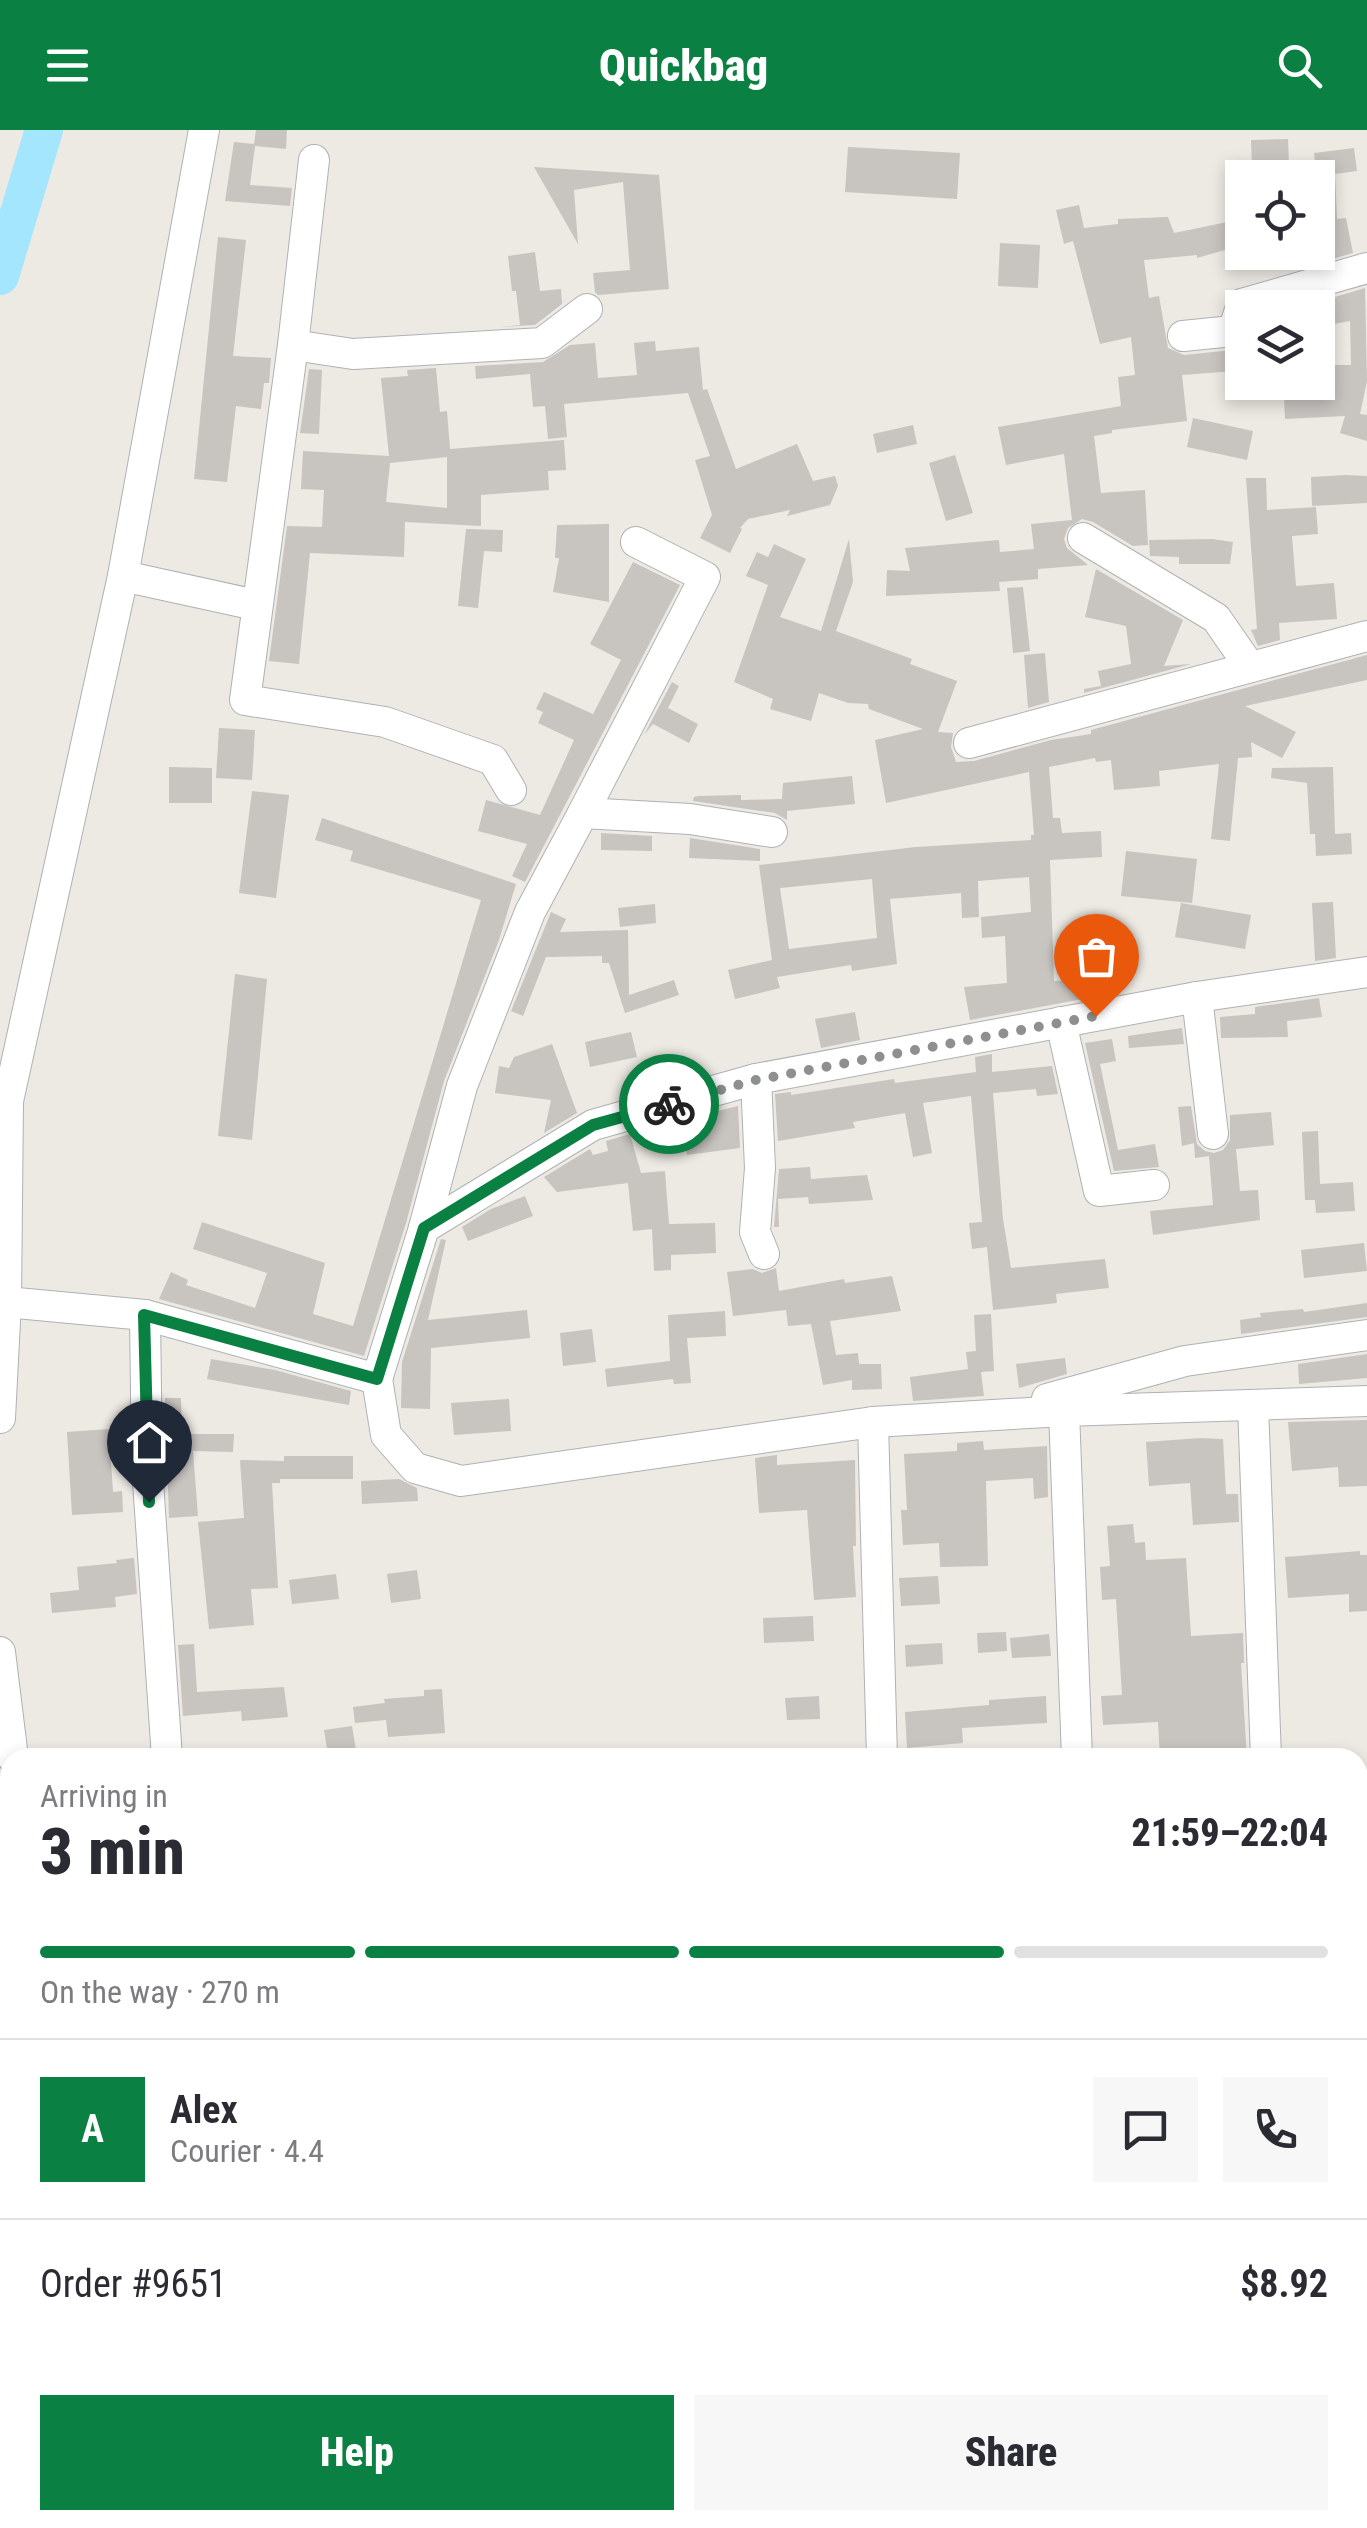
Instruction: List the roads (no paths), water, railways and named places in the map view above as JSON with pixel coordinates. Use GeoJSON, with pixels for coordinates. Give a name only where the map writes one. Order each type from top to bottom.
{"type":"FeatureCollection","features":[{"type":"Feature","properties":{"kind":"street"},"geometry":{"type":"LineString","coordinates":[[0,1418],[6,1302],[8,1101],[123,576],[204,130]]}},
{"type":"Feature","properties":{"kind":"street"},"geometry":{"type":"LineString","coordinates":[[314,160],[245,700],[385,722],[494,760],[511,790]]}},
{"type":"Feature","properties":{"kind":"street"},"geometry":{"type":"LineString","coordinates":[[1183,336],[1233,331],[1242,304],[1367,268]]}},
{"type":"Feature","properties":{"kind":"street"},"geometry":{"type":"LineString","coordinates":[[293,346],[353,354],[542,343],[587,309]]}},
{"type":"Feature","properties":{"kind":"street"},"geometry":{"type":"LineString","coordinates":[[1083,538],[1216,618],[1250,667]]}},
{"type":"Feature","properties":{"kind":"street"},"geometry":{"type":"LineString","coordinates":[[636,542],[704,577],[530,912],[462,1086],[424,1228],[377,1379],[386,1435],[415,1468],[461,1480],[873,1422],[1367,1401]]}},
{"type":"Feature","properties":{"kind":"street"},"geometry":{"type":"LineString","coordinates":[[123,576],[256,605]]}},
{"type":"Feature","properties":{"kind":"street"},"geometry":{"type":"LineString","coordinates":[[968,744],[1367,636]]}},
{"type":"Feature","properties":{"kind":"street"},"geometry":{"type":"LineString","coordinates":[[584,813],[690,819],[772,832]]}},
{"type":"Feature","properties":{"kind":"street"},"geometry":{"type":"LineString","coordinates":[[424,1228],[593,1125],[756,1080],[1197,998],[1367,972]]}},
{"type":"Feature","properties":{"kind":"street"},"geometry":{"type":"LineString","coordinates":[[1197,998],[1213,1134]]}},
{"type":"Feature","properties":{"kind":"street"},"geometry":{"type":"LineString","coordinates":[[1062,1022],[1099,1191],[1154,1185]]}},
{"type":"Feature","properties":{"kind":"street"},"geometry":{"type":"LineString","coordinates":[[756,1080],[760,1168],[756,1232],[764,1254]]}},
{"type":"Feature","properties":{"kind":"street"},"geometry":{"type":"LineString","coordinates":[[6,1302],[144,1315],[377,1379]]}},
{"type":"Feature","properties":{"kind":"street"},"geometry":{"type":"LineString","coordinates":[[144,1315],[147,1467],[166,1748]]}},
{"type":"Feature","properties":{"kind":"street"},"geometry":{"type":"LineString","coordinates":[[989,1415],[1185,1361],[1367,1335]]}},
{"type":"Feature","properties":{"kind":"street"},"geometry":{"type":"LineString","coordinates":[[1253,1405],[1266,1748]]}},
{"type":"Feature","properties":{"kind":"street"},"geometry":{"type":"LineString","coordinates":[[1064,1411],[1077,1748]]}},
{"type":"Feature","properties":{"kind":"street"},"geometry":{"type":"LineString","coordinates":[[873,1422],[882,1748]]}},
{"type":"Feature","properties":{"kind":"street"},"geometry":{"type":"LineString","coordinates":[[0,1652],[12,1748]]}},
{"type":"Feature","properties":{"kind":"waterway"},"geometry":{"type":"LineString","coordinates":[[0,276],[44,130]]}}]}
